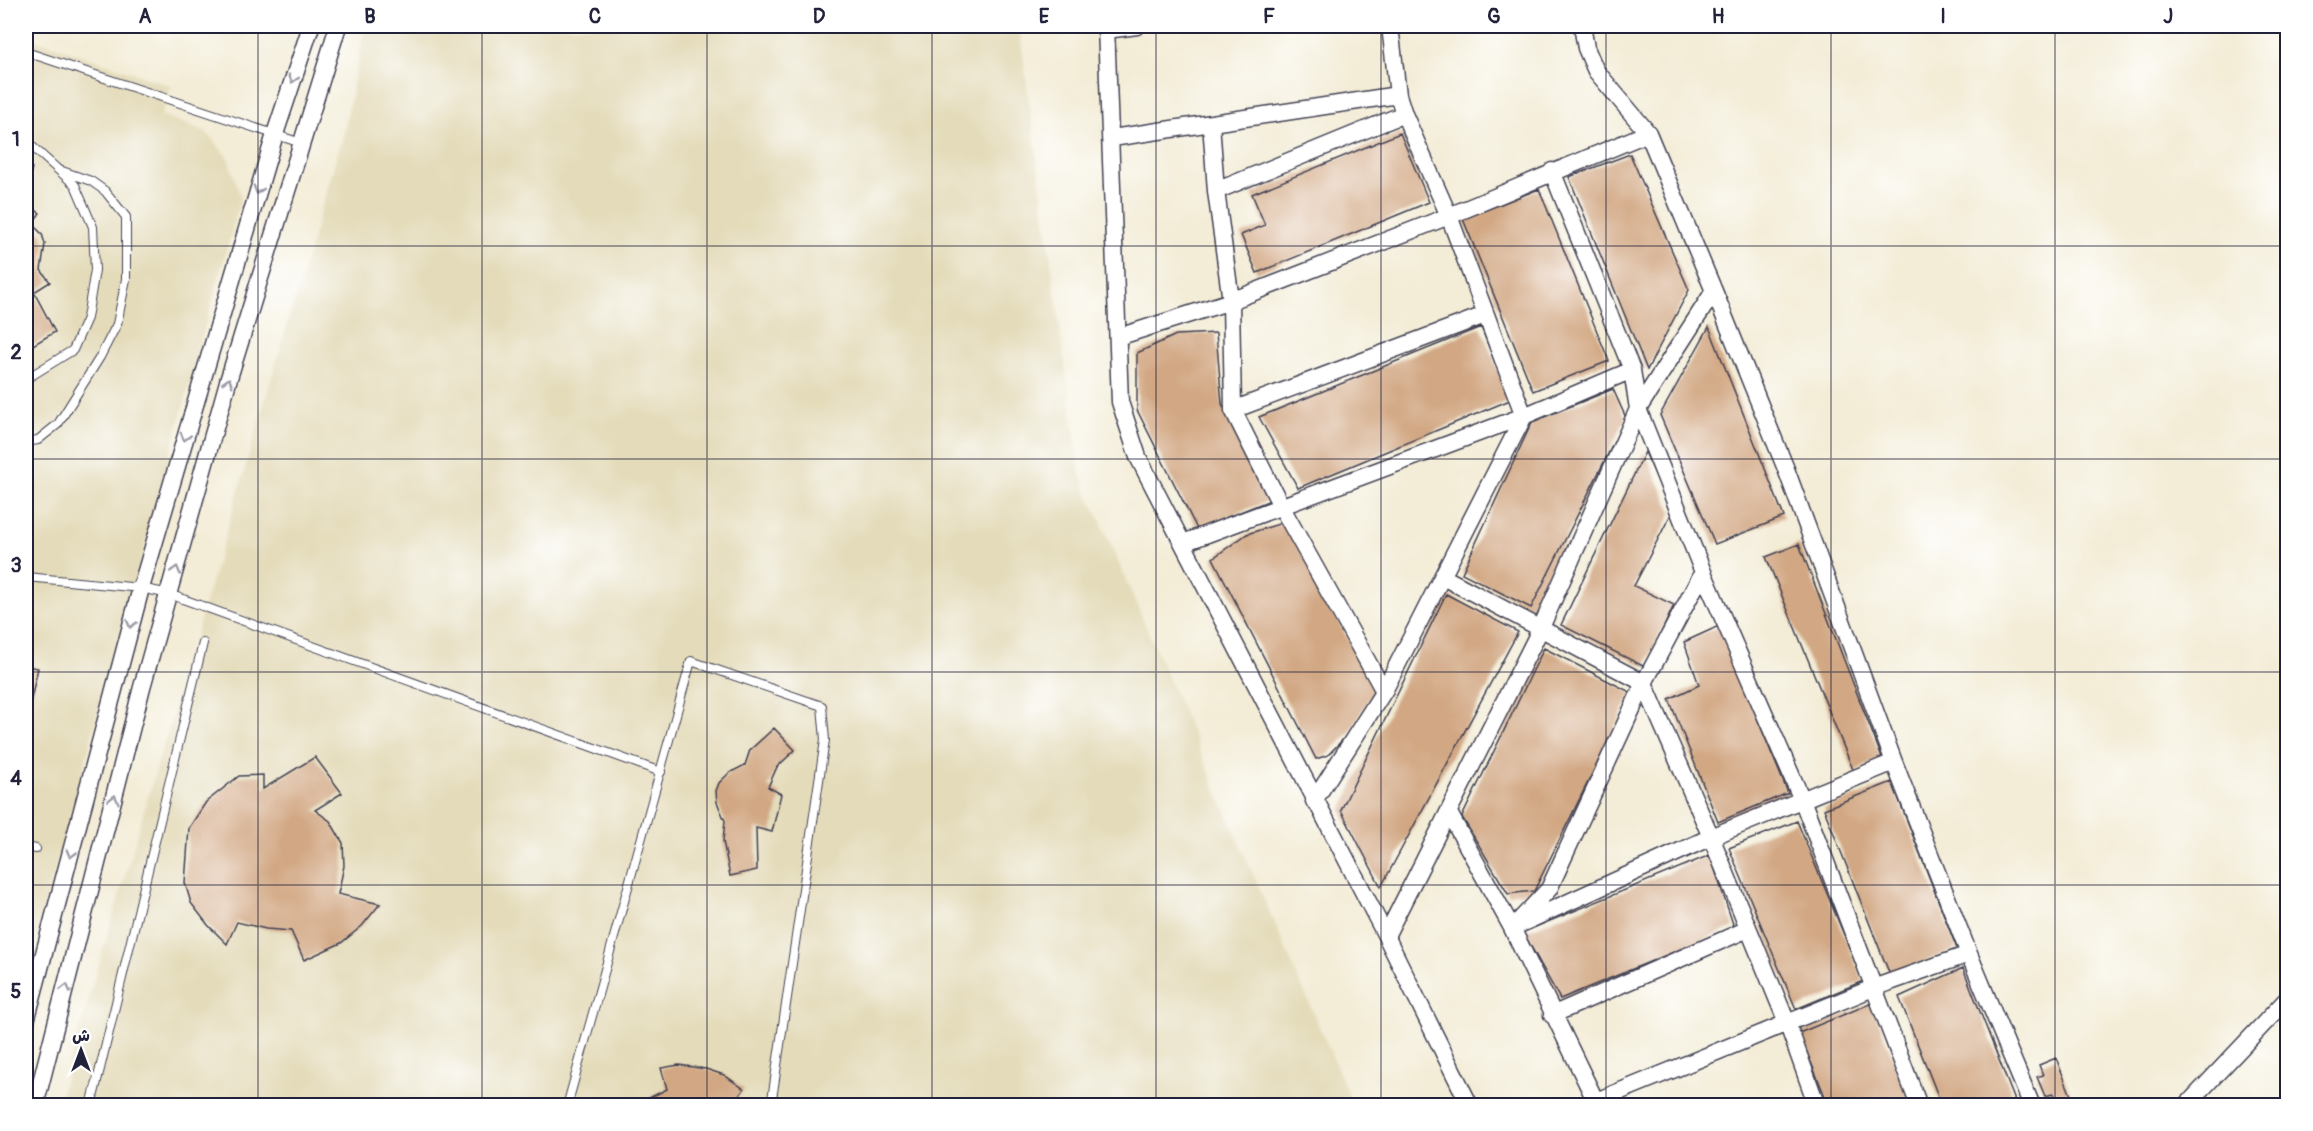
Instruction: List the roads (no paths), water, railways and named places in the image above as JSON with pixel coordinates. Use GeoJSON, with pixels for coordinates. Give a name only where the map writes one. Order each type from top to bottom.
{"type":"FeatureCollection","features":[{"type":"Feature","properties":{"kind":"street"},"geometry":{"type":"LineString","coordinates":[[26,1021],[141,588],[275,134],[311,26]]}},
{"type":"Feature","properties":{"kind":"street"},"geometry":{"type":"LineString","coordinates":[[35,1106],[142,687],[229,378],[338,26]]}},
{"type":"Feature","properties":{"kind":"street"},"geometry":{"type":"LineString","coordinates":[[1137,26],[1106,28],[1112,138],[1120,402],[1138,457],[1314,801],[1386,936],[1470,1106]]}},
{"type":"Feature","properties":{"kind":"street"},"geometry":{"type":"LineString","coordinates":[[1314,801],[1384,691],[1524,416],[1449,216],[1404,114],[1398,95],[1390,26]]}},
{"type":"Feature","properties":{"kind":"street"},"geometry":{"type":"LineString","coordinates":[[1582,26],[1586,48],[1596,71],[1648,133],[1714,291],[1786,469],[1894,762],[1969,954],[2032,1106]]}},
{"type":"Feature","properties":{"kind":"street"},"geometry":{"type":"LineString","coordinates":[[1112,138],[1398,95]]}},
{"type":"Feature","properties":{"kind":"street"},"geometry":{"type":"LineString","coordinates":[[1216,191],[1404,114]]}},
{"type":"Feature","properties":{"kind":"street"},"geometry":{"type":"LineString","coordinates":[[1211,123],[1216,191],[1231,301],[1233,410],[1281,506],[1384,691]]}},
{"type":"Feature","properties":{"kind":"street"},"geometry":{"type":"LineString","coordinates":[[1118,337],[1231,301],[1449,216],[1552,171],[1648,133]]}},
{"type":"Feature","properties":{"kind":"street"},"geometry":{"type":"LineString","coordinates":[[1552,171],[1632,370],[1638,409],[1703,572],[1803,802],[1919,1106]]}},
{"type":"Feature","properties":{"kind":"street"},"geometry":{"type":"LineString","coordinates":[[1386,936],[1540,630],[1638,409],[1714,291]]}},
{"type":"Feature","properties":{"kind":"street"},"geometry":{"type":"LineString","coordinates":[[1233,410],[1485,315]]}},
{"type":"Feature","properties":{"kind":"street"},"geometry":{"type":"LineString","coordinates":[[1183,543],[1524,416],[1632,370]]}},
{"type":"Feature","properties":{"kind":"street"},"geometry":{"type":"LineString","coordinates":[[1512,928],[1549,889],[1644,683],[1703,572]]}},
{"type":"Feature","properties":{"kind":"street"},"geometry":{"type":"LineString","coordinates":[[1443,576],[1540,630],[1644,683],[1711,837],[1788,1025],[1817,1106]]}},
{"type":"Feature","properties":{"kind":"street"},"geometry":{"type":"LineString","coordinates":[[1512,928],[1711,837],[1803,802],[1894,762]]}},
{"type":"Feature","properties":{"kind":"street"},"geometry":{"type":"LineString","coordinates":[[1449,813],[1512,928],[1592,1104],[1873,988],[1969,954]]}},
{"type":"Feature","properties":{"kind":"street"},"geometry":{"type":"LineString","coordinates":[[1552,1015],[1748,929]]}},
{"type":"Feature","properties":{"kind":"street"},"geometry":{"type":"LineString","coordinates":[[2186,1106],[2288,998]]}},
{"type":"Feature","properties":{"kind":"lane"},"geometry":{"type":"LineString","coordinates":[[26,52],[301,143]]}},
{"type":"Feature","properties":{"kind":"lane"},"geometry":{"type":"LineString","coordinates":[[26,141],[75,185],[93,227],[95,270],[87,318],[73,350],[26,379]]}},
{"type":"Feature","properties":{"kind":"lane"},"geometry":{"type":"LineString","coordinates":[[26,442],[38,440],[58,424],[100,357],[117,324],[126,279],[126,217],[105,191],[91,181],[59,170]]}},
{"type":"Feature","properties":{"kind":"lane"},"geometry":{"type":"LineString","coordinates":[[26,577],[141,588],[169,594],[661,772]]}},
{"type":"Feature","properties":{"kind":"lane"},"geometry":{"type":"LineString","coordinates":[[91,1106],[203,643]]}},
{"type":"Feature","properties":{"kind":"lane"},"geometry":{"type":"LineString","coordinates":[[567,1106],[691,661],[822,706],[825,740],[771,1106]]}},
{"type":"Feature","properties":{"kind":"lane"},"geometry":{"type":"LineString","coordinates":[[26,847],[36,849]]}}]}
